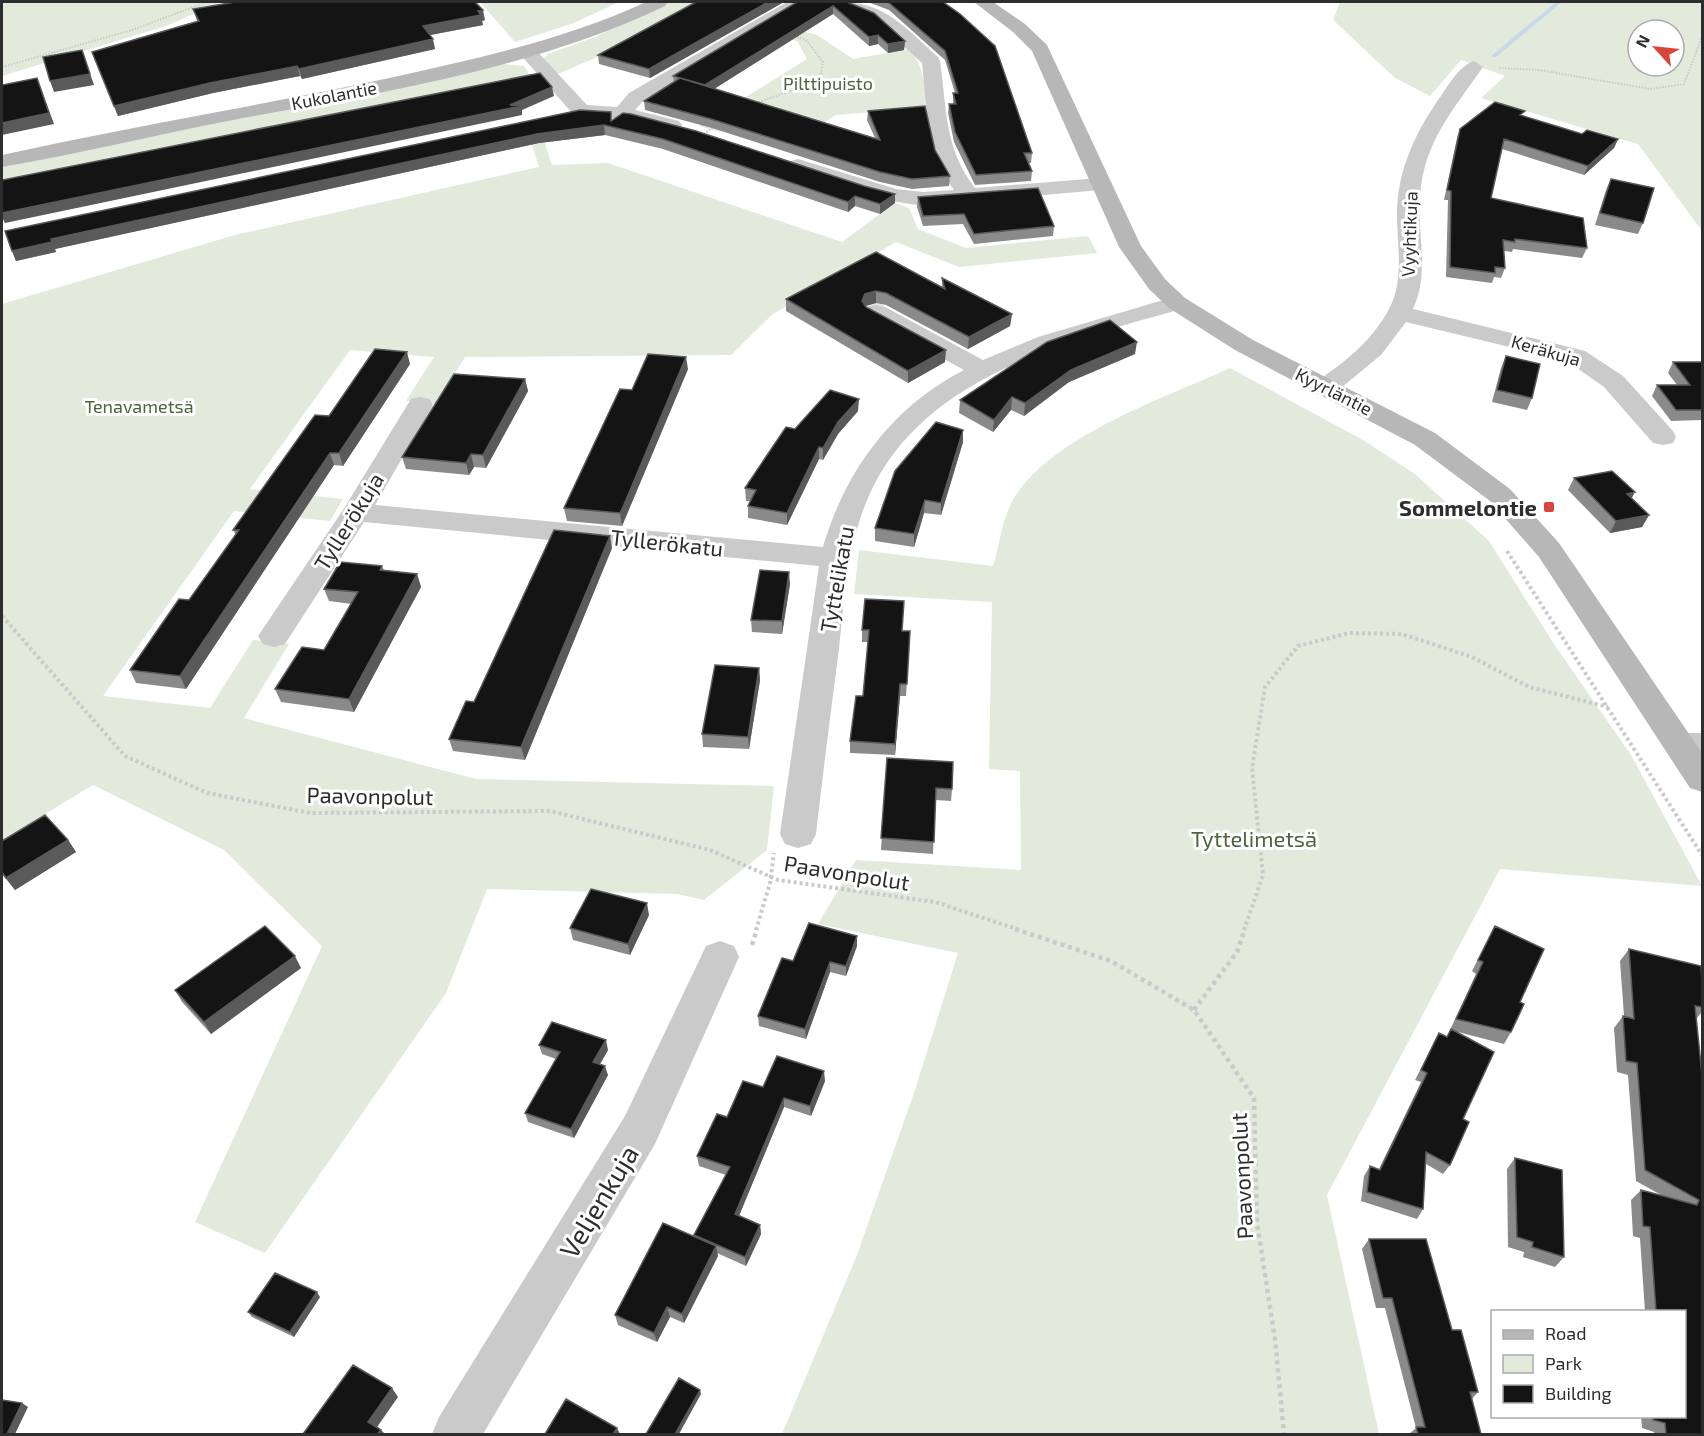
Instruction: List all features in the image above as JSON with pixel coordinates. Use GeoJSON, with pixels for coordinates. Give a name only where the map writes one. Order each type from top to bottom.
{"type":"FeatureCollection","features":[{"type":"Feature","properties":{"kind":"street","name":"Kukolantie"},"geometry":{"type":"LineString","coordinates":[[2,162],[365,90],[527,52],[590,33],[659,2]]}},
{"type":"Feature","properties":{"kind":"street"},"geometry":{"type":"LineString","coordinates":[[622,113],[636,97],[799,2]]}},
{"type":"Feature","properties":{"kind":"street"},"geometry":{"type":"LineString","coordinates":[[849,2],[881,15],[930,61],[941,146],[950,170],[969,195]]}},
{"type":"Feature","properties":{"kind":"street","name":"Kyyrläntie"},"geometry":{"type":"LineString","coordinates":[[982,2],[1019,28],[1040,49],[1130,247],[1157,284],[1177,303],[1244,345],[1425,439],[1480,478],[1519,515],[1549,550],[1692,745],[1702,779]]}},
{"type":"Feature","properties":{"kind":"street"},"geometry":{"type":"LineString","coordinates":[[527,52],[571,113],[622,113],[704,134]]}},
{"type":"Feature","properties":{"kind":"street","name":"Vyyhtikuja"},"geometry":{"type":"LineString","coordinates":[[1327,387],[1373,350],[1399,313],[1411,267],[1408,238],[1410,188],[1421,146],[1443,106],[1474,67]]}},
{"type":"Feature","properties":{"kind":"street"},"geometry":{"type":"LineString","coordinates":[[783,160],[893,195],[923,199],[1100,184]]}},
{"type":"Feature","properties":{"kind":"street","name":"Tyttelikatu"},"geometry":{"type":"LineString","coordinates":[[798,834],[835,558],[854,497],[867,472],[884,450],[936,399],[982,370],[1026,350],[1177,303]]}},
{"type":"Feature","properties":{"kind":"street"},"geometry":{"type":"LineString","coordinates":[[876,312],[982,370]]}},
{"type":"Feature","properties":{"kind":"street","name":"Keräkuja"},"geometry":{"type":"LineString","coordinates":[[1399,313],[1544,347],[1588,361],[1599,367],[1616,382],[1663,438]]}},
{"type":"Feature","properties":{"kind":"street","name":"Tyllerökuja"},"geometry":{"type":"LineString","coordinates":[[274,636],[356,512],[420,405]]}},
{"type":"Feature","properties":{"kind":"street","name":"Tyllerökatu"},"geometry":{"type":"LineString","coordinates":[[356,512],[835,558]]}},
{"type":"Feature","properties":{"kind":"street","name":"Veljenkuja"},"geometry":{"type":"LineString","coordinates":[[456,1434],[640,1130],[720,957]]}},
{"type":"Feature","properties":{"kind":"path"},"geometry":{"type":"LineString","coordinates":[[2,67],[132,30],[207,2]]}},
{"type":"Feature","properties":{"kind":"path"},"geometry":{"type":"LineString","coordinates":[[748,106],[811,82],[821,75],[825,65],[804,39],[758,26]]}},
{"type":"Feature","properties":{"kind":"path"},"geometry":{"type":"LineString","coordinates":[[1474,67],[1539,70],[1650,89],[1684,84],[1702,37]]}},
{"type":"Feature","properties":{"kind":"path"},"geometry":{"type":"LineString","coordinates":[[704,134],[721,122]]}},
{"type":"Feature","properties":{"kind":"path"},"geometry":{"type":"LineString","coordinates":[[1504,546],[1702,854]]}},
{"type":"Feature","properties":{"kind":"path","name":"Paavonpolut"},"geometry":{"type":"LineString","coordinates":[[2,616],[125,756],[207,793],[310,813],[550,811],[710,850],[778,880],[934,902],[1111,961],[1194,1010],[1254,1098],[1257,1223],[1275,1339],[1284,1434]]}},
{"type":"Feature","properties":{"kind":"path"},"geometry":{"type":"LineString","coordinates":[[1194,1010],[1237,952],[1263,875],[1252,768],[1265,687],[1298,646],[1349,633],[1402,634],[1472,657],[1529,687],[1609,707]]}},
{"type":"Feature","properties":{"kind":"path"},"geometry":{"type":"LineString","coordinates":[[1655,783],[1666,782]]}},
{"type":"Feature","properties":{"kind":"green space"},"geometry":{"type":"Polygon","coordinates":[[[2,2],[221,2],[166,26],[2,76],[2,2]]]}},
{"type":"Feature","properties":{"kind":"green space"},"geometry":{"type":"Polygon","coordinates":[[[480,2],[619,2],[574,23],[515,42],[480,2]]]}},
{"type":"Feature","properties":{"kind":"green space"},"geometry":{"type":"Polygon","coordinates":[[[668,2],[701,2],[602,55],[560,73],[556,74],[543,59],[548,54],[595,37],[668,2]]]}},
{"type":"Feature","properties":{"kind":"green space"},"geometry":{"type":"Polygon","coordinates":[[[1340,2],[1702,2],[1702,231],[1638,144],[1481,98],[1505,76],[1461,60],[1430,96],[1395,78],[1333,20],[1340,2]]]}},
{"type":"Feature","properties":{"kind":"green space","name":"Pilttipuisto"},"geometry":{"type":"Polygon","coordinates":[[[775,24],[817,35],[853,59],[909,49],[921,70],[925,108],[836,115],[823,123],[764,105],[720,132],[699,126],[807,59],[797,41],[762,32],[775,24]]]}},
{"type":"Feature","properties":{"kind":"green space"},"geometry":{"type":"Polygon","coordinates":[[[501,64],[524,66],[532,79],[2,185],[2,167],[501,64]]]}},
{"type":"Feature","properties":{"kind":"green space","name":"Tenavametsä"},"geometry":{"type":"Polygon","coordinates":[[[539,126],[552,165],[608,163],[842,242],[895,203],[909,208],[918,229],[966,248],[1088,236],[1097,253],[959,267],[896,242],[835,278],[884,306],[863,317],[815,290],[773,314],[731,355],[465,357],[436,404],[406,401],[434,357],[350,350],[250,489],[343,499],[330,521],[234,511],[103,696],[210,708],[253,640],[289,644],[244,718],[476,779],[774,786],[767,850],[704,900],[677,894],[487,889],[446,993],[265,1253],[195,1222],[322,946],[224,850],[93,785],[2,840],[2,304],[235,235],[539,167],[527,129],[539,126]]]}},
{"type":"Feature","properties":{"kind":"green space","name":"Tyttelimetsä"},"geometry":{"type":"Polygon","coordinates":[[[1230,368],[1363,440],[1415,474],[1489,541],[1554,644],[1631,755],[1702,886],[1500,869],[1327,1195],[1379,1434],[782,1434],[857,1255],[914,1093],[958,953],[818,924],[856,860],[1021,870],[1020,771],[989,769],[992,602],[854,594],[859,550],[993,566],[1009,508],[1024,484],[1047,462],[1106,424],[1230,368]]]}},
{"type":"Feature","properties":{"kind":"building"},"geometry":{"type":"Polygon","coordinates":[[[235,2],[475,2],[483,10],[478,11],[481,15],[423,26],[433,39],[299,69],[297,66],[210,83],[114,106],[92,52],[199,21],[193,9],[235,2]]]}},
{"type":"Feature","properties":{"kind":"building"},"geometry":{"type":"Polygon","coordinates":[[[696,2],[768,2],[649,69],[598,55],[696,2]]]}},
{"type":"Feature","properties":{"kind":"building"},"geometry":{"type":"Polygon","coordinates":[[[797,2],[847,2],[874,13],[905,41],[888,44],[878,35],[869,37],[833,6],[705,85],[673,76],[797,2]]]}},
{"type":"Feature","properties":{"kind":"building"},"geometry":{"type":"Polygon","coordinates":[[[888,2],[943,2],[960,14],[995,46],[1032,153],[1024,153],[1032,171],[976,175],[955,132],[949,104],[956,104],[953,93],[958,93],[945,51],[888,2]]]}},
{"type":"Feature","properties":{"kind":"building"},"geometry":{"type":"Polygon","coordinates":[[[82,50],[90,74],[50,81],[43,57],[82,50]]]}},
{"type":"Feature","properties":{"kind":"building"},"geometry":{"type":"Polygon","coordinates":[[[540,73],[552,87],[510,105],[521,106],[2,213],[2,180],[540,73]]]}},
{"type":"Feature","properties":{"kind":"building"},"geometry":{"type":"Polygon","coordinates":[[[37,78],[49,113],[2,123],[2,85],[37,78]]]}},
{"type":"Feature","properties":{"kind":"building"},"geometry":{"type":"Polygon","coordinates":[[[680,78],[880,140],[868,111],[925,106],[935,150],[950,176],[912,179],[880,172],[711,119],[644,101],[680,78]]]}},
{"type":"Feature","properties":{"kind":"building"},"geometry":{"type":"Polygon","coordinates":[[[1495,102],[1525,111],[1520,115],[1582,134],[1587,130],[1618,139],[1588,166],[1504,139],[1491,198],[1583,218],[1587,248],[1515,239],[1515,242],[1503,240],[1505,268],[1495,267],[1495,273],[1450,267],[1451,191],[1447,190],[1460,129],[1495,102]]]}},
{"type":"Feature","properties":{"kind":"building"},"geometry":{"type":"Polygon","coordinates":[[[580,110],[611,112],[611,121],[623,113],[696,131],[895,194],[880,204],[855,196],[848,202],[663,139],[604,125],[537,134],[51,239],[52,242],[12,251],[5,231],[580,110]]]}},
{"type":"Feature","properties":{"kind":"building"},"geometry":{"type":"Polygon","coordinates":[[[1611,179],[1654,188],[1643,223],[1600,213],[1611,179]]]}},
{"type":"Feature","properties":{"kind":"building"},"geometry":{"type":"Polygon","coordinates":[[[1038,188],[1054,226],[974,234],[964,214],[923,216],[918,197],[1038,188]]]}},
{"type":"Feature","properties":{"kind":"building"},"geometry":{"type":"Polygon","coordinates":[[[876,252],[945,289],[942,278],[1012,314],[969,337],[886,293],[876,291],[865,294],[862,301],[866,307],[946,350],[908,371],[786,299],[876,252]]]}},
{"type":"Feature","properties":{"kind":"building"},"geometry":{"type":"Polygon","coordinates":[[[1110,320],[1137,342],[1071,370],[1025,403],[1012,397],[994,420],[960,400],[1047,342],[1110,320]]]}},
{"type":"Feature","properties":{"kind":"building"},"geometry":{"type":"Polygon","coordinates":[[[375,349],[407,352],[339,453],[330,453],[180,676],[130,670],[179,599],[189,600],[239,530],[233,530],[315,415],[329,416],[375,349]]]}},
{"type":"Feature","properties":{"kind":"building"},"geometry":{"type":"Polygon","coordinates":[[[648,354],[686,357],[620,513],[564,508],[620,389],[632,390],[648,354]]]}},
{"type":"Feature","properties":{"kind":"building"},"geometry":{"type":"Polygon","coordinates":[[[1506,356],[1540,364],[1532,398],[1497,390],[1506,356]]]}},
{"type":"Feature","properties":{"kind":"building"},"geometry":{"type":"Polygon","coordinates":[[[1673,362],[1702,362],[1702,410],[1676,410],[1657,385],[1690,385],[1673,362]]]}},
{"type":"Feature","properties":{"kind":"building"},"geometry":{"type":"Polygon","coordinates":[[[454,374],[525,379],[483,455],[471,454],[466,463],[402,457],[454,374]]]}},
{"type":"Feature","properties":{"kind":"building"},"geometry":{"type":"Polygon","coordinates":[[[830,390],[859,399],[838,422],[823,448],[819,447],[787,513],[748,506],[756,490],[745,488],[786,427],[795,429],[830,390]]]}},
{"type":"Feature","properties":{"kind":"building"},"geometry":{"type":"Polygon","coordinates":[[[936,422],[963,430],[941,503],[925,500],[914,534],[875,528],[895,471],[936,422]]]}},
{"type":"Feature","properties":{"kind":"building"},"geometry":{"type":"Polygon","coordinates":[[[1612,471],[1635,492],[1627,494],[1649,515],[1616,521],[1574,478],[1612,471]]]}},
{"type":"Feature","properties":{"kind":"building"},"geometry":{"type":"Polygon","coordinates":[[[554,530],[610,536],[521,747],[449,739],[466,701],[474,702],[554,530]]]}},
{"type":"Feature","properties":{"kind":"building"},"geometry":{"type":"Polygon","coordinates":[[[340,562],[382,566],[380,570],[417,574],[349,699],[275,689],[302,647],[324,650],[358,592],[324,589],[340,562]]]}},
{"type":"Feature","properties":{"kind":"building"},"geometry":{"type":"Polygon","coordinates":[[[760,570],[789,572],[782,621],[751,620],[760,570]]]}},
{"type":"Feature","properties":{"kind":"building"},"geometry":{"type":"Polygon","coordinates":[[[865,599],[904,601],[902,631],[910,631],[907,684],[900,684],[895,744],[850,741],[856,696],[863,696],[869,630],[862,630],[865,599]]]}},
{"type":"Feature","properties":{"kind":"building"},"geometry":{"type":"Polygon","coordinates":[[[715,665],[759,668],[748,737],[702,734],[715,665]]]}},
{"type":"Feature","properties":{"kind":"building"},"geometry":{"type":"Polygon","coordinates":[[[887,758],[953,762],[952,789],[936,788],[934,842],[881,838],[887,758]]]}},
{"type":"Feature","properties":{"kind":"building"},"geometry":{"type":"Polygon","coordinates":[[[45,815],[68,840],[6,878],[2,872],[2,841],[45,815]]]}},
{"type":"Feature","properties":{"kind":"building"},"geometry":{"type":"Polygon","coordinates":[[[591,889],[647,903],[628,944],[570,928],[591,889]]]}},
{"type":"Feature","properties":{"kind":"building"},"geometry":{"type":"Polygon","coordinates":[[[809,923],[857,936],[846,966],[830,962],[805,1029],[758,1016],[782,958],[793,961],[809,923]]]}},
{"type":"Feature","properties":{"kind":"building"},"geometry":{"type":"Polygon","coordinates":[[[265,926],[295,956],[204,1022],[175,990],[265,926]]]}},
{"type":"Feature","properties":{"kind":"building"},"geometry":{"type":"Polygon","coordinates":[[[1495,926],[1544,949],[1520,1002],[1524,1004],[1511,1032],[1456,1019],[1483,962],[1478,960],[1495,926]]]}},
{"type":"Feature","properties":{"kind":"building"},"geometry":{"type":"Polygon","coordinates":[[[1629,949],[1701,966],[1702,1007],[1695,1006],[1702,1075],[1702,1434],[1666,1434],[1665,1423],[1653,1420],[1653,1418],[1686,1418],[1686,1310],[1656,1310],[1650,1227],[1643,1226],[1641,1190],[1697,1205],[1699,1200],[1645,1170],[1637,1063],[1626,1061],[1623,1016],[1634,1019],[1629,949]]]}},
{"type":"Feature","properties":{"kind":"building"},"geometry":{"type":"Polygon","coordinates":[[[552,1022],[606,1040],[593,1062],[605,1066],[571,1129],[525,1113],[560,1052],[539,1045],[552,1022]]]}},
{"type":"Feature","properties":{"kind":"building"},"geometry":{"type":"Polygon","coordinates":[[[1451,1029],[1494,1052],[1463,1119],[1469,1122],[1450,1165],[1426,1152],[1423,1209],[1367,1192],[1370,1166],[1380,1170],[1427,1073],[1421,1070],[1439,1033],[1447,1037],[1451,1029]]]}},
{"type":"Feature","properties":{"kind":"building"},"geometry":{"type":"Polygon","coordinates":[[[777,1056],[824,1071],[810,1106],[784,1098],[735,1214],[760,1225],[745,1257],[694,1235],[730,1167],[697,1156],[717,1114],[727,1117],[743,1081],[763,1087],[777,1056]]]}},
{"type":"Feature","properties":{"kind":"building"},"geometry":{"type":"Polygon","coordinates":[[[1515,1158],[1562,1170],[1564,1257],[1532,1247],[1533,1242],[1517,1237],[1515,1158]]]}},
{"type":"Feature","properties":{"kind":"building"},"geometry":{"type":"Polygon","coordinates":[[[663,1223],[716,1246],[682,1314],[667,1307],[654,1333],[615,1315],[663,1223]]]}},
{"type":"Feature","properties":{"kind":"building"},"geometry":{"type":"Polygon","coordinates":[[[1369,1239],[1426,1239],[1452,1330],[1461,1330],[1478,1392],[1470,1392],[1481,1434],[1418,1434],[1416,1427],[1425,1427],[1392,1298],[1383,1298],[1369,1239]]]}},
{"type":"Feature","properties":{"kind":"building"},"geometry":{"type":"Polygon","coordinates":[[[275,1273],[317,1292],[290,1332],[248,1312],[275,1273]]]}},
{"type":"Feature","properties":{"kind":"building"},"geometry":{"type":"Polygon","coordinates":[[[353,1365],[392,1388],[368,1422],[381,1430],[377,1434],[303,1434],[353,1365]]]}},
{"type":"Feature","properties":{"kind":"building"},"geometry":{"type":"Polygon","coordinates":[[[679,1378],[700,1390],[675,1434],[646,1434],[679,1378]]]}},
{"type":"Feature","properties":{"kind":"building"},"geometry":{"type":"Polygon","coordinates":[[[566,1399],[617,1428],[613,1434],[545,1434],[566,1399]]]}},
{"type":"Feature","properties":{"kind":"building"},"geometry":{"type":"Polygon","coordinates":[[[2,1400],[22,1403],[7,1434],[2,1434],[2,1400]]]}},
{"type":"Feature","properties":{"kind":"waterway"},"geometry":{"type":"LineString","coordinates":[[1494,56],[1559,2]]}},
{"type":"Feature","properties":{"kind":"place","name":"Sommelontie"},"geometry":{"type":"Point","coordinates":[1549,507]}}]}
